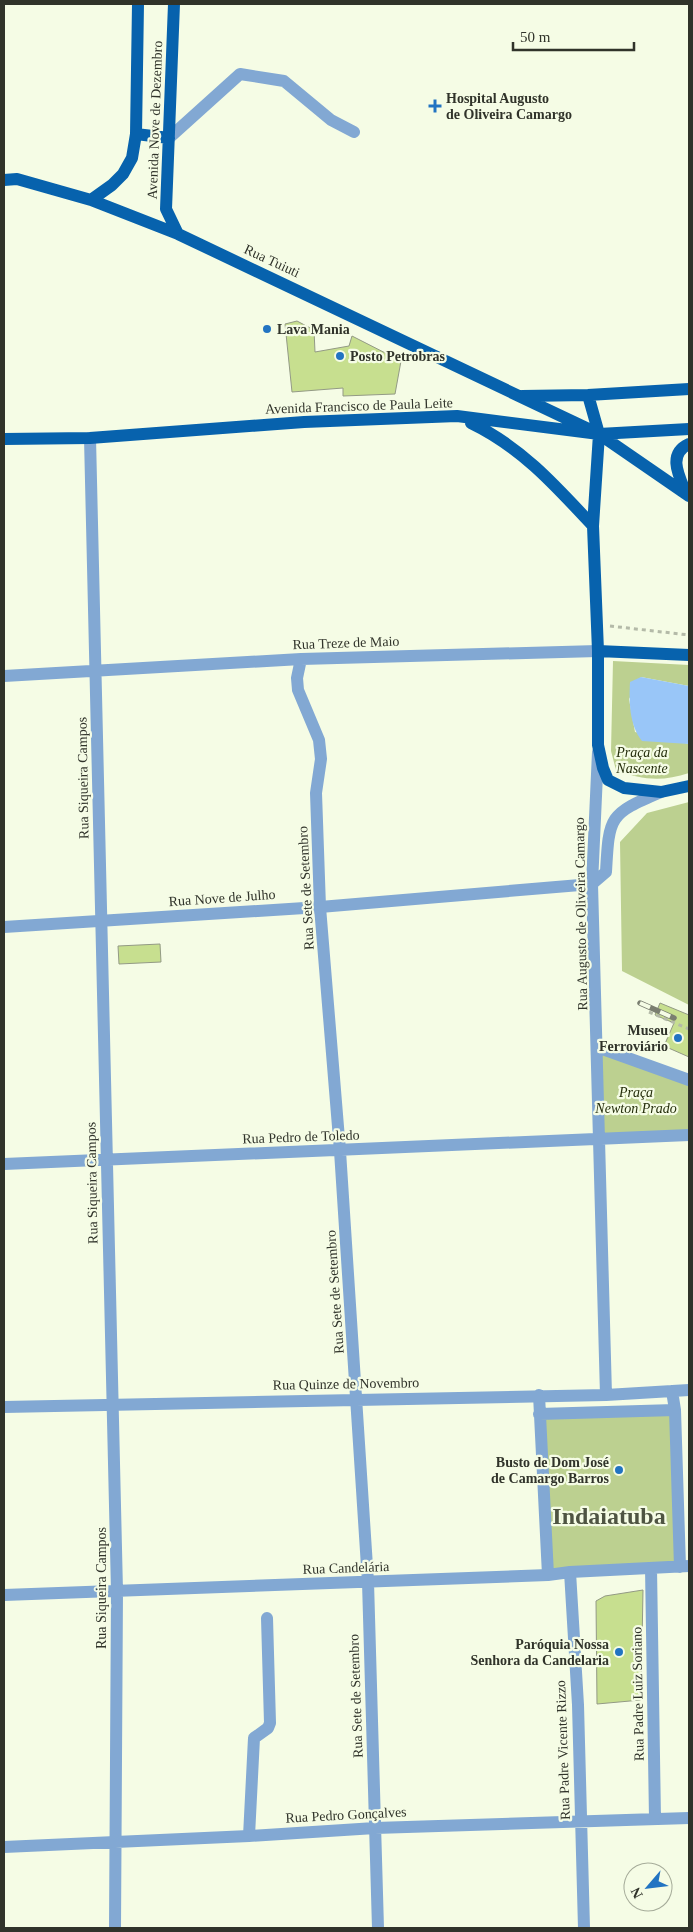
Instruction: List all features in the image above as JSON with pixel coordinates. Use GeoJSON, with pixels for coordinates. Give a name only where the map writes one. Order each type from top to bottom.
{"type":"FeatureCollection","features":[{"type":"Feature","properties":{"kind":"main road","name":"Avenida Nove de Dezembro"},"geometry":{"type":"LineString","coordinates":[[91,200],[112,185],[132,158],[136,134],[138,4]]}},
{"type":"Feature","properties":{"kind":"main road","name":"Avenida Nove de Dezembro"},"geometry":{"type":"LineString","coordinates":[[174,4],[166,209],[178,234]]}},
{"type":"Feature","properties":{"kind":"main road"},"geometry":{"type":"LineString","coordinates":[[136,134],[169,138]]}},
{"type":"Feature","properties":{"kind":"main road","name":"Rua Tuiuti"},"geometry":{"type":"LineString","coordinates":[[4,180],[17,179],[91,200],[178,234],[600,434],[688,494]]}},
{"type":"Feature","properties":{"kind":"main road"},"geometry":{"type":"LineString","coordinates":[[518,396],[588,395],[689,389]]}},
{"type":"Feature","properties":{"kind":"main road"},"geometry":{"type":"LineString","coordinates":[[588,395],[600,434]]}},
{"type":"Feature","properties":{"kind":"main road"},"geometry":{"type":"LineString","coordinates":[[457,416],[490,432],[527,458],[592,526]]}},
{"type":"Feature","properties":{"kind":"main road","name":"Avenida Francisco de Paula Leite"},"geometry":{"type":"LineString","coordinates":[[4,439],[90,438],[304,422],[457,416],[600,434],[689,429]]}},
{"type":"Feature","properties":{"kind":"main road","name":"Rua Augusto de Oliveira Camargo"},"geometry":{"type":"LineString","coordinates":[[598,745],[598,651],[592,526],[600,434]]}},
{"type":"Feature","properties":{"kind":"main road"},"geometry":{"type":"LineString","coordinates":[[688,494],[677,472],[675,458],[682,447],[689,444]]}},
{"type":"Feature","properties":{"kind":"main road","name":"Rua Treze de Maio"},"geometry":{"type":"LineString","coordinates":[[598,651],[689,656]]}},
{"type":"Feature","properties":{"kind":"main road"},"geometry":{"type":"LineString","coordinates":[[598,745],[603,768],[608,780],[624,788],[661,792],[689,786]]}},
{"type":"Feature","properties":{"kind":"street"},"geometry":{"type":"LineString","coordinates":[[169,138],[240,74],[284,81],[331,120],[354,132]]}},
{"type":"Feature","properties":{"kind":"street","name":"Rua Siqueira Campos"},"geometry":{"type":"LineString","coordinates":[[90,438],[117,1591],[115,1928]]}},
{"type":"Feature","properties":{"kind":"street","name":"Rua Treze de Maio"},"geometry":{"type":"LineString","coordinates":[[4,676],[302,659],[598,651]]}},
{"type":"Feature","properties":{"kind":"street","name":"Rua Sete de Setembro"},"geometry":{"type":"LineString","coordinates":[[302,659],[297,678],[298,690],[319,740],[321,760],[316,793],[320,907],[340,1151],[368,1582],[378,1928]]}},
{"type":"Feature","properties":{"kind":"street","name":"Rua Augusto de Oliveira Camargo"},"geometry":{"type":"LineString","coordinates":[[598,745],[592,884],[606,1394]]}},
{"type":"Feature","properties":{"kind":"street"},"geometry":{"type":"LineString","coordinates":[[592,884],[606,872],[609,830],[617,816],[627,806],[661,792]]}},
{"type":"Feature","properties":{"kind":"street","name":"Rua Nove de Julho"},"geometry":{"type":"LineString","coordinates":[[4,927],[320,907],[592,884]]}},
{"type":"Feature","properties":{"kind":"street"},"geometry":{"type":"LineString","coordinates":[[597,1048],[689,1080]]}},
{"type":"Feature","properties":{"kind":"street"},"geometry":{"type":"LineString","coordinates":[[600,1139],[689,1135]]}},
{"type":"Feature","properties":{"kind":"street","name":"Rua Pedro de Toledo"},"geometry":{"type":"LineString","coordinates":[[4,1164],[600,1139]]}},
{"type":"Feature","properties":{"kind":"street","name":"Rua Quinze de Novembro"},"geometry":{"type":"LineString","coordinates":[[4,1407],[606,1394],[689,1390]]}},
{"type":"Feature","properties":{"kind":"street"},"geometry":{"type":"LineString","coordinates":[[672,1391],[675,1410],[685,1566]]}},
{"type":"Feature","properties":{"kind":"street"},"geometry":{"type":"LineString","coordinates":[[538,1395],[548,1575]]}},
{"type":"Feature","properties":{"kind":"street"},"geometry":{"type":"LineString","coordinates":[[539,1414],[675,1410]]}},
{"type":"Feature","properties":{"kind":"street","name":"Rua Candelária"},"geometry":{"type":"LineString","coordinates":[[4,1595],[548,1575],[570,1572],[685,1566]]}},
{"type":"Feature","properties":{"kind":"street","name":"Rua Padre Luiz Soriano"},"geometry":{"type":"LineString","coordinates":[[651,1568],[655,1819]]}},
{"type":"Feature","properties":{"kind":"street","name":"Rua Padre Vicente Rizzo"},"geometry":{"type":"LineString","coordinates":[[570,1572],[578,1705],[584,1928]]}},
{"type":"Feature","properties":{"kind":"street"},"geometry":{"type":"LineString","coordinates":[[249,1836],[254,1738],[268,1728],[270,1723],[267,1618]]}},
{"type":"Feature","properties":{"kind":"street","name":"Rua Pedro Gonçalves"},"geometry":{"type":"LineString","coordinates":[[4,1847],[116,1843],[375,1828],[689,1818]]}},
{"type":"Feature","properties":{"kind":"path"},"geometry":{"type":"LineString","coordinates":[[597,624],[689,635]]}},
{"type":"Feature","properties":{"kind":"path"},"geometry":{"type":"LineString","coordinates":[[649,1012],[689,1029]]}},
{"type":"Feature","properties":{"kind":"green space","name":"Praça da Nascente"},"geometry":{"type":"Polygon","coordinates":[[[613,661],[689,665],[689,686],[641,677],[629,699],[635,732],[689,744],[689,773],[670,778],[652,779],[616,770],[611,751],[613,661]]]}},
{"type":"Feature","properties":{"kind":"green space"},"geometry":{"type":"Polygon","coordinates":[[[689,802],[689,1005],[622,971],[620,842],[647,813],[689,802]]]}},
{"type":"Feature","properties":{"kind":"green space","name":"Praça Newton Prado"},"geometry":{"type":"Polygon","coordinates":[[[597,1047],[689,1080],[689,1135],[600,1139],[597,1047]]]}},
{"type":"Feature","properties":{"kind":"green space"},"geometry":{"type":"Polygon","coordinates":[[[675,1410],[680,1567],[548,1575],[539,1414],[675,1410]]]}},
{"type":"Feature","properties":{"kind":"water"},"geometry":{"type":"Polygon","coordinates":[[[641,677],[689,686],[689,744],[642,741],[634,728],[630,697],[630,682],[641,677]]]}},
{"type":"Feature","properties":{"kind":"building","name":"Posto Petrobras"},"geometry":{"type":"Polygon","coordinates":[[[297,321],[314,330],[315,352],[349,346],[352,336],[401,361],[395,394],[343,396],[343,388],[292,392],[285,324],[297,321]]]}},
{"type":"Feature","properties":{"kind":"building"},"geometry":{"type":"Polygon","coordinates":[[[160,944],[161,962],[119,964],[118,946],[160,944]]]}},
{"type":"Feature","properties":{"kind":"building"},"geometry":{"type":"Polygon","coordinates":[[[660,1003],[689,1015],[689,1057],[664,1046],[674,1023],[655,1015],[660,1003]]]}},
{"type":"Feature","properties":{"kind":"building","name":"Paróquia Nossa Senhora da Candelaria"},"geometry":{"type":"Polygon","coordinates":[[[643,1590],[641,1700],[597,1704],[596,1601],[605,1596],[643,1590]]]}},
{"type":"Feature","properties":{"kind":"railway"},"geometry":{"type":"LineString","coordinates":[[640,1003],[674,1018]]}},
{"type":"Feature","properties":{"kind":"place","name":"Hospital Augusto de Oliveira Camargo"},"geometry":{"type":"Point","coordinates":[435,106]}},
{"type":"Feature","properties":{"kind":"place","name":"Lava Mania"},"geometry":{"type":"Point","coordinates":[267,329]}},
{"type":"Feature","properties":{"kind":"place","name":"Posto Petrobras"},"geometry":{"type":"Point","coordinates":[340,356]}},
{"type":"Feature","properties":{"kind":"place","name":"Museu Ferroviário"},"geometry":{"type":"Point","coordinates":[678,1038]}},
{"type":"Feature","properties":{"kind":"place","name":"Busto de Dom José de Camargo Barros"},"geometry":{"type":"Point","coordinates":[619,1470]}},
{"type":"Feature","properties":{"kind":"place","name":"Paróquia Nossa Senhora da Candelaria"},"geometry":{"type":"Point","coordinates":[619,1652]}},
{"type":"Feature","properties":{"kind":"district","name":"Indaiatuba"},"geometry":{"type":"Point","coordinates":[609,1516]}}]}
